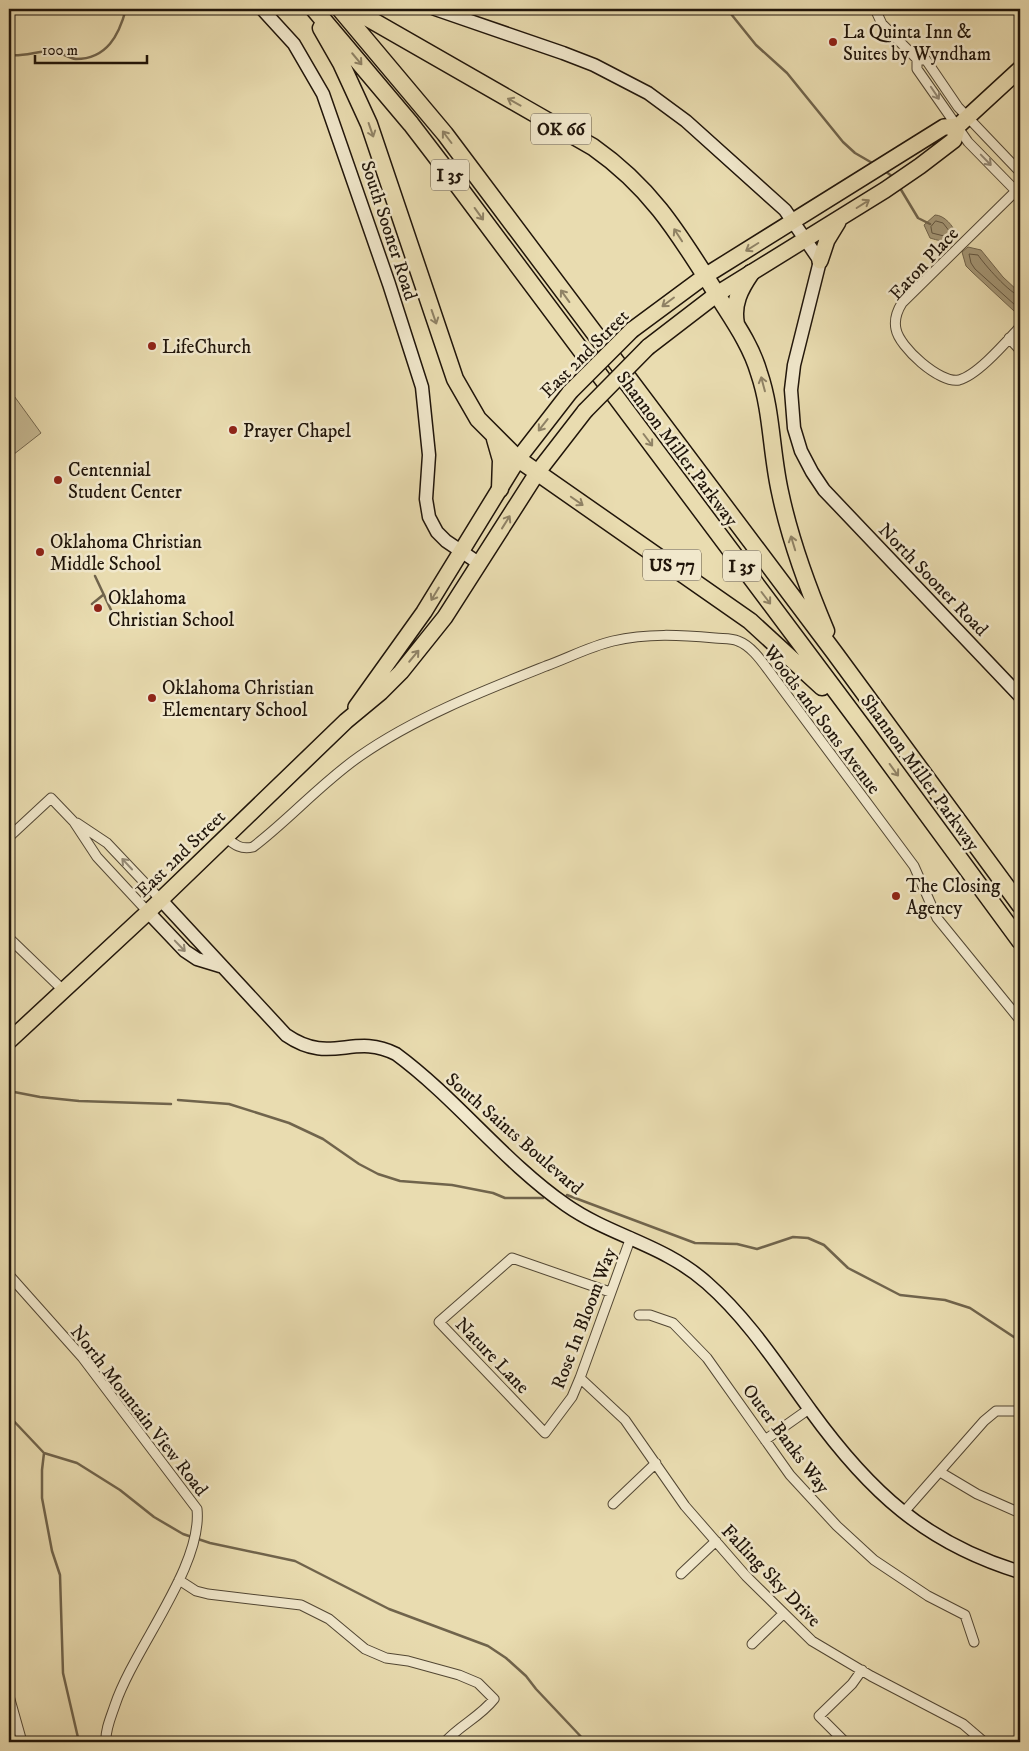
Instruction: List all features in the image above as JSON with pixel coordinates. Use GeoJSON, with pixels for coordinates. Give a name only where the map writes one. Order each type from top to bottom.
{"type":"FeatureCollection","features":[{"type":"Feature","properties":{"kind":"highway"},"geometry":{"type":"LineString","coordinates":[[310,9],[341,63],[369,124],[455,379],[478,419],[518,459]]}},
{"type":"Feature","properties":{"kind":"highway","name":"Shannon Miller Parkway"},"geometry":{"type":"LineString","coordinates":[[314,9],[435,155],[866,730],[1020,941]]}},
{"type":"Feature","properties":{"kind":"highway","name":"Shannon Miller Parkway"},"geometry":{"type":"LineString","coordinates":[[340,9],[445,134],[834,652],[1020,904]]}},
{"type":"Feature","properties":{"kind":"highway","name":"OK 66"},"geometry":{"type":"LineString","coordinates":[[352,9],[593,147],[614,161],[655,202],[717,294]]}},
{"type":"Feature","properties":{"kind":"highway"},"geometry":{"type":"LineString","coordinates":[[737,326],[735,316],[738,295],[751,273]]}},
{"type":"Feature","properties":{"kind":"highway"},"geometry":{"type":"LineString","coordinates":[[717,294],[737,326],[759,372],[765,394],[779,490],[791,536],[834,652]]}},
{"type":"Feature","properties":{"kind":"highway"},"geometry":{"type":"LineString","coordinates":[[494,437],[501,460],[500,489]]}},
{"type":"Feature","properties":{"kind":"highway","name":"US 77"},"geometry":{"type":"LineString","coordinates":[[518,459],[750,621],[801,666],[866,730]]}},
{"type":"Feature","properties":{"kind":"main road","name":"East 2nd Street"},"geometry":{"type":"LineString","coordinates":[[9,1042],[161,900],[346,721],[381,692],[401,672],[445,617],[537,473],[585,411],[648,347],[717,294],[885,190],[954,140],[963,122],[1020,69]]}},
{"type":"Feature","properties":{"kind":"main road","name":"East 2nd Street"},"geometry":{"type":"LineString","coordinates":[[346,721],[401,647],[518,459],[570,392],[632,330],[705,276],[944,126],[963,122]]}},
{"type":"Feature","properties":{"kind":"main road"},"geometry":{"type":"LineString","coordinates":[[820,261],[827,240],[841,218]]}},
{"type":"Feature","properties":{"kind":"street","name":"South Sooner Road"},"geometry":{"type":"LineString","coordinates":[[262,9],[294,44],[323,94],[338,131],[422,387],[428,435],[426,509],[432,524],[446,541],[480,564]]}},
{"type":"Feature","properties":{"kind":"street"},"geometry":{"type":"LineString","coordinates":[[435,9],[594,65],[648,93],[674,112],[727,157],[794,221],[820,261]]}},
{"type":"Feature","properties":{"kind":"street"},"geometry":{"type":"LineString","coordinates":[[875,9],[882,24],[918,59],[926,60],[958,107],[968,142],[1018,189]]}},
{"type":"Feature","properties":{"kind":"street"},"geometry":{"type":"LineString","coordinates":[[918,59],[917,69],[963,122],[1020,172]]}},
{"type":"Feature","properties":{"kind":"street","name":"Eaton Place"},"geometry":{"type":"LineString","coordinates":[[1018,189],[902,303],[895,322],[899,337],[929,368],[946,379],[961,379],[976,370],[1020,327]]}},
{"type":"Feature","properties":{"kind":"street","name":"North Sooner Road"},"geometry":{"type":"LineString","coordinates":[[820,261],[794,365],[791,408],[801,451],[824,490],[1020,696]]}},
{"type":"Feature","properties":{"kind":"street"},"geometry":{"type":"LineString","coordinates":[[1009,338],[1020,350]]}},
{"type":"Feature","properties":{"kind":"street","name":"Woods and Sons Avenue"},"geometry":{"type":"LineString","coordinates":[[225,837],[236,846],[246,849],[253,847],[358,757],[384,741],[418,722],[501,684],[586,651],[613,641],[639,636],[678,635],[738,641],[760,659],[772,675],[914,866],[938,918],[1020,1020]]}},
{"type":"Feature","properties":{"kind":"street","name":"South Saints Boulevard"},"geometry":{"type":"LineString","coordinates":[[9,837],[51,798],[74,822],[97,856],[185,952],[197,959],[220,966]]}},
{"type":"Feature","properties":{"kind":"street","name":"South Saints Boulevard"},"geometry":{"type":"LineString","coordinates":[[74,822],[107,843],[286,1035],[296,1042],[318,1050],[331,1050],[366,1044],[386,1049],[396,1054],[550,1194],[580,1214],[654,1247],[687,1267],[728,1302],[769,1351],[809,1409],[864,1475],[903,1513],[946,1543],[967,1553],[1020,1572]]}},
{"type":"Feature","properties":{"kind":"street"},"geometry":{"type":"LineString","coordinates":[[9,938],[63,990]]}},
{"type":"Feature","properties":{"kind":"street","name":"Rose In Bloom Way"},"geometry":{"type":"LineString","coordinates":[[545,1433],[572,1397],[631,1237]]}},
{"type":"Feature","properties":{"kind":"street","name":"Nature Lane"},"geometry":{"type":"LineString","coordinates":[[545,1433],[439,1322],[512,1258],[610,1292]]}},
{"type":"Feature","properties":{"kind":"street","name":"North Mountain View Road"},"geometry":{"type":"LineString","coordinates":[[9,1275],[82,1357],[197,1510],[199,1524],[197,1539],[179,1580],[124,1682],[108,1724],[106,1742]]}},
{"type":"Feature","properties":{"kind":"street","name":"Outer Banks Way"},"geometry":{"type":"LineString","coordinates":[[639,1315],[650,1315],[673,1323],[707,1358],[790,1474],[837,1526],[874,1560],[928,1596],[965,1615],[974,1642]]}},
{"type":"Feature","properties":{"kind":"street","name":"Falling Sky Drive"},"geometry":{"type":"LineString","coordinates":[[580,1378],[626,1420],[686,1506],[783,1614],[812,1641],[963,1724],[984,1742]]}},
{"type":"Feature","properties":{"kind":"street"},"geometry":{"type":"LineString","coordinates":[[766,1440],[809,1409]]}},
{"type":"Feature","properties":{"kind":"street"},"geometry":{"type":"LineString","coordinates":[[903,1513],[984,1421],[996,1411],[1020,1410]]}},
{"type":"Feature","properties":{"kind":"street"},"geometry":{"type":"LineString","coordinates":[[613,1504],[656,1463]]}},
{"type":"Feature","properties":{"kind":"street"},"geometry":{"type":"LineString","coordinates":[[940,1472],[977,1494],[1020,1513]]}},
{"type":"Feature","properties":{"kind":"street"},"geometry":{"type":"LineString","coordinates":[[681,1574],[716,1541]]}},
{"type":"Feature","properties":{"kind":"street"},"geometry":{"type":"LineString","coordinates":[[179,1580],[196,1591],[208,1594],[301,1605],[329,1619],[365,1649],[379,1655],[444,1670],[478,1683],[494,1700],[482,1714],[471,1719],[445,1742]]}},
{"type":"Feature","properties":{"kind":"street"},"geometry":{"type":"LineString","coordinates":[[752,1644],[783,1614]]}},
{"type":"Feature","properties":{"kind":"street"},"geometry":{"type":"LineString","coordinates":[[845,1742],[819,1716],[852,1684],[862,1670]]}},
{"type":"Feature","properties":{"kind":"street"},"geometry":{"type":"LineString","coordinates":[[9,1696],[22,1742]]}},
{"type":"Feature","properties":{"kind":"shaded area"},"geometry":{"type":"Polygon","coordinates":[[[9,389],[41,433],[9,458],[9,389]]]}},
{"type":"Feature","properties":{"kind":"water"},"geometry":{"type":"Polygon","coordinates":[[[935,215],[942,217],[951,225],[956,235],[953,238],[944,241],[930,238],[924,225],[935,215]]]}},
{"type":"Feature","properties":{"kind":"water"},"geometry":{"type":"Polygon","coordinates":[[[968,247],[981,250],[1003,277],[1020,293],[1020,310],[1014,311],[966,266],[962,252],[968,247]]]}},
{"type":"Feature","properties":{"kind":"waterway"},"geometry":{"type":"LineString","coordinates":[[9,55],[51,51],[76,59],[96,55],[110,44],[120,28],[126,9]]}},
{"type":"Feature","properties":{"kind":"waterway"},"geometry":{"type":"LineString","coordinates":[[727,9],[756,45],[787,73],[843,142],[855,153],[874,164]]}},
{"type":"Feature","properties":{"kind":"waterway"},"geometry":{"type":"LineString","coordinates":[[885,171],[893,177]]}},
{"type":"Feature","properties":{"kind":"waterway"},"geometry":{"type":"LineString","coordinates":[[900,188],[918,218],[930,224]]}},
{"type":"Feature","properties":{"kind":"waterway"},"geometry":{"type":"LineString","coordinates":[[95,576],[112,612]]}},
{"type":"Feature","properties":{"kind":"waterway"},"geometry":{"type":"LineString","coordinates":[[92,604],[103,595]]}},
{"type":"Feature","properties":{"kind":"waterway"},"geometry":{"type":"LineString","coordinates":[[9,1091],[40,1097],[79,1101],[171,1104]]}},
{"type":"Feature","properties":{"kind":"waterway"},"geometry":{"type":"LineString","coordinates":[[178,1100],[229,1104],[289,1123],[323,1139],[359,1164],[378,1174],[400,1181],[452,1185],[493,1193],[505,1198],[543,1198]]}},
{"type":"Feature","properties":{"kind":"waterway"},"geometry":{"type":"LineString","coordinates":[[567,1195],[695,1243],[737,1244],[757,1249],[793,1237],[808,1238],[824,1245],[848,1268],[900,1295],[945,1300],[970,1308],[1020,1341]]}},
{"type":"Feature","properties":{"kind":"waterway"},"geometry":{"type":"LineString","coordinates":[[9,1416],[44,1453],[77,1463],[120,1490],[154,1517],[183,1534],[210,1543],[295,1561],[389,1609],[488,1646],[506,1658],[526,1676],[586,1742]]}},
{"type":"Feature","properties":{"kind":"waterway"},"geometry":{"type":"LineString","coordinates":[[44,1453],[42,1498],[52,1551],[60,1575],[63,1673],[79,1742]]}},
{"type":"Feature","properties":{"kind":"place","name":"La Quinta Inn & Suites by Wyndham"},"geometry":{"type":"Point","coordinates":[833,42]}},
{"type":"Feature","properties":{"kind":"place","name":"LifeChurch"},"geometry":{"type":"Point","coordinates":[152,346]}},
{"type":"Feature","properties":{"kind":"place","name":"Prayer Chapel"},"geometry":{"type":"Point","coordinates":[233,430]}},
{"type":"Feature","properties":{"kind":"place","name":"Centennial Student Center"},"geometry":{"type":"Point","coordinates":[58,480]}},
{"type":"Feature","properties":{"kind":"place","name":"Oklahoma Christian Middle School"},"geometry":{"type":"Point","coordinates":[40,552]}},
{"type":"Feature","properties":{"kind":"place","name":"Oklahoma Christian School"},"geometry":{"type":"Point","coordinates":[98,608]}},
{"type":"Feature","properties":{"kind":"place","name":"Oklahoma Christian Elementary School"},"geometry":{"type":"Point","coordinates":[152,698]}},
{"type":"Feature","properties":{"kind":"place","name":"The Closing Agency"},"geometry":{"type":"Point","coordinates":[896,896]}}]}
